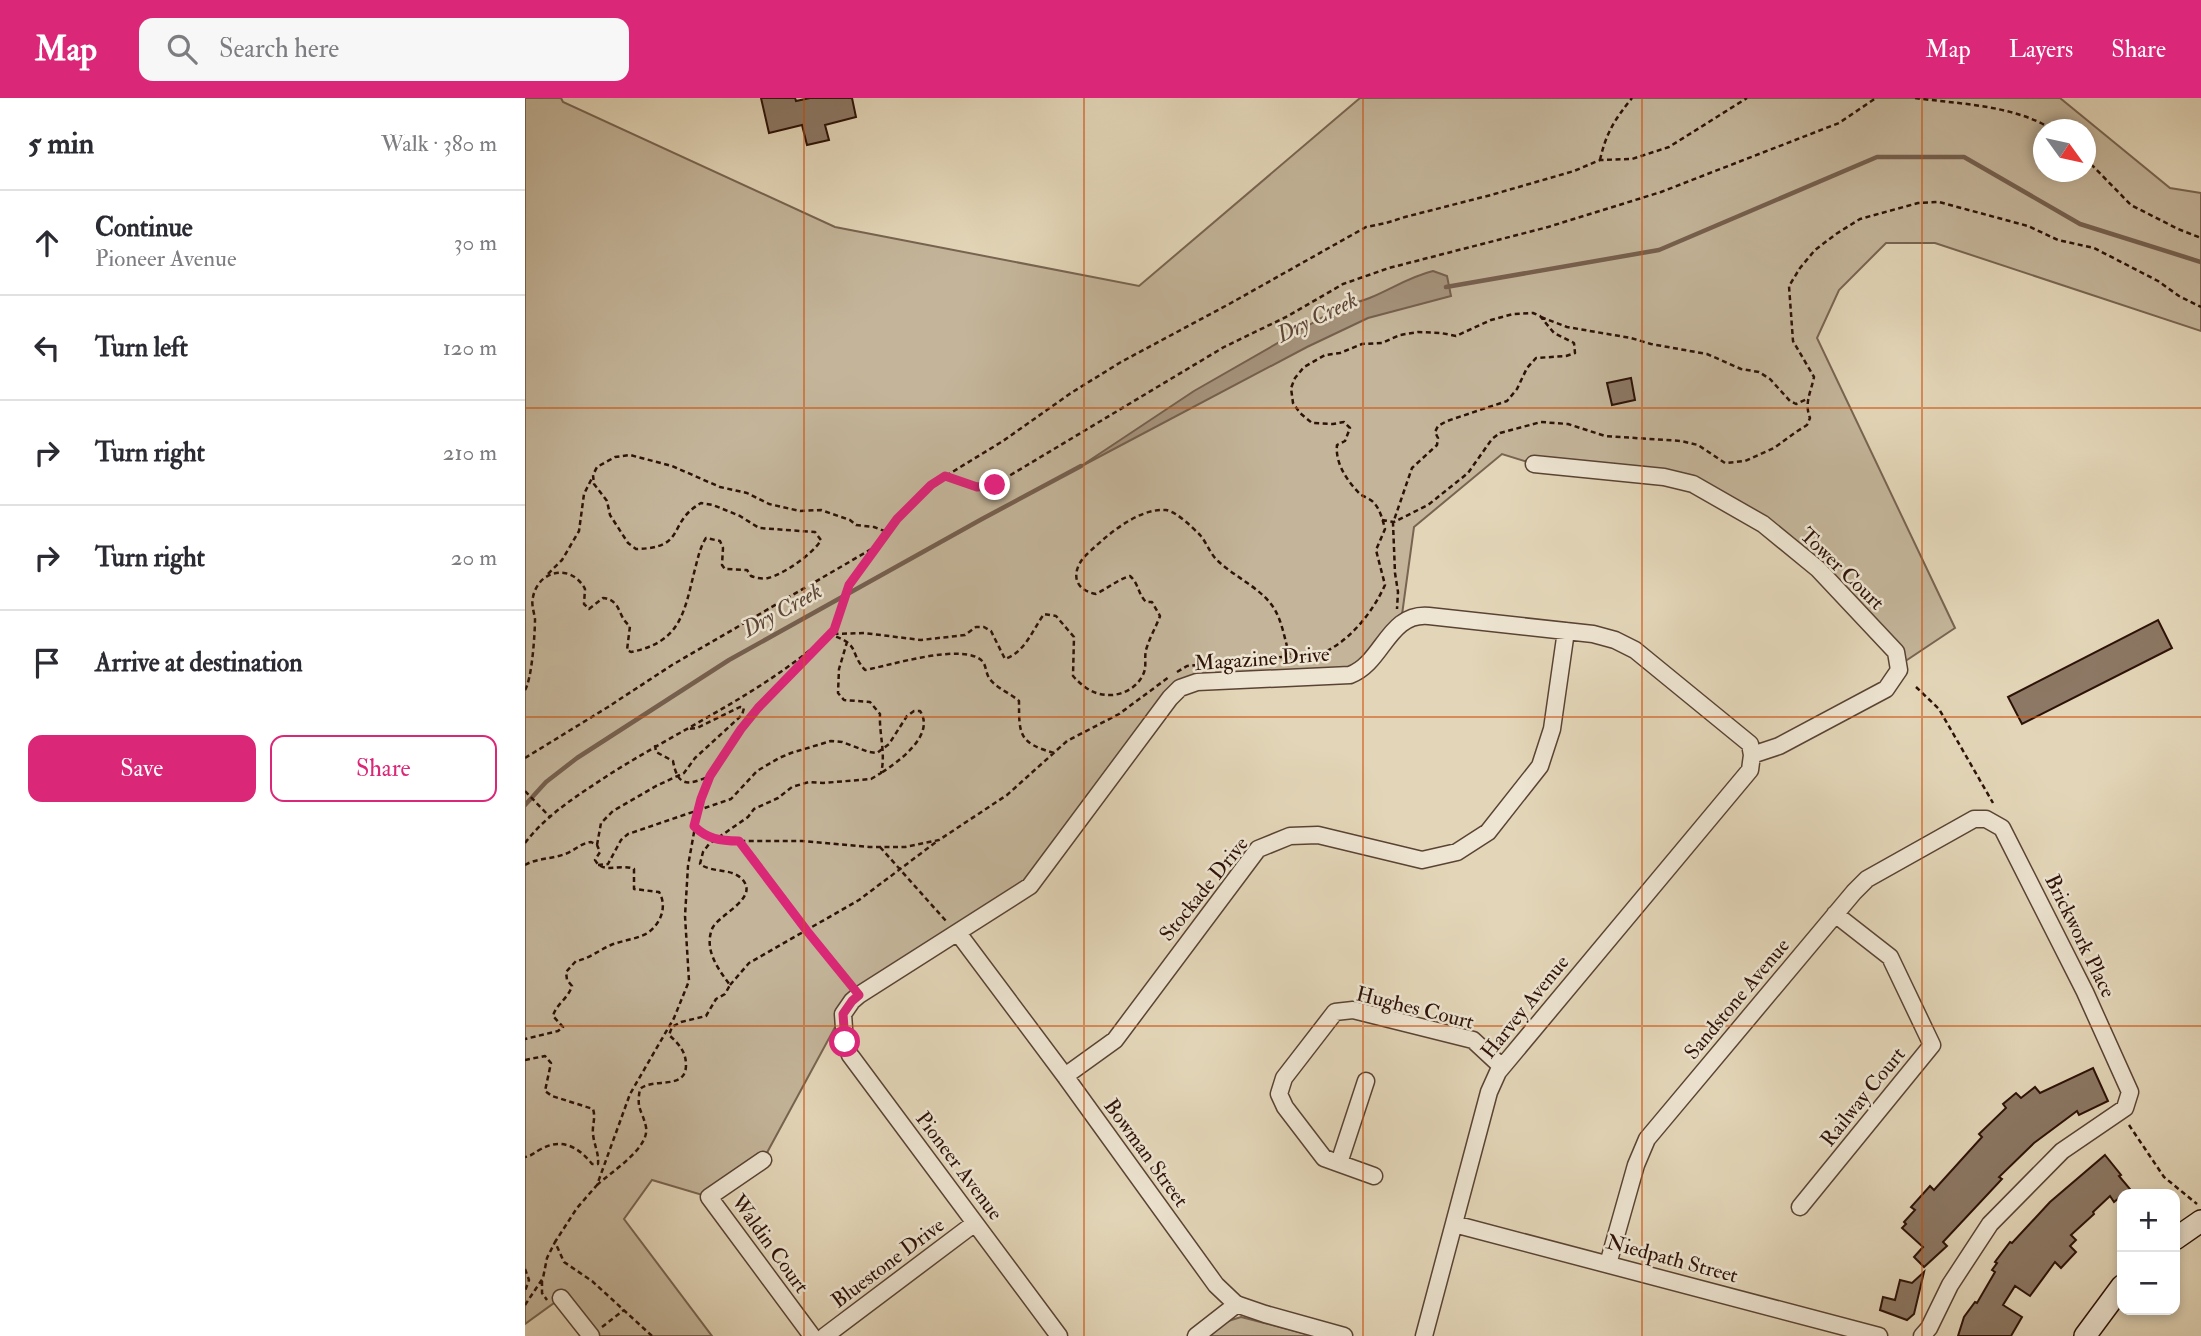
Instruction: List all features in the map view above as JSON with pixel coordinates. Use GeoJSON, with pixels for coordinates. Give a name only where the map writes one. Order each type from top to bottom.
{"type":"FeatureCollection","features":[{"type":"Feature","properties":{"kind":"main road"},"geometry":{"type":"LineString","coordinates":[[2180,1236],[2201,1221]]}},
{"type":"Feature","properties":{"kind":"main road"},"geometry":{"type":"LineString","coordinates":[[2085,1336],[2117,1293]]}},
{"type":"Feature","properties":{"kind":"street","name":"Tower Court"},"geometry":{"type":"LineString","coordinates":[[1534,464],[1664,477],[1693,484],[1763,524],[1818,569],[1896,652],[1899,670],[1886,689],[1779,746],[1752,755]]}},
{"type":"Feature","properties":{"kind":"street","name":"Magazine Drive"},"geometry":{"type":"LineString","coordinates":[[843,1014],[859,995],[1030,886],[1180,688],[1196,682],[1350,675],[1364,668],[1401,622],[1415,616],[1429,615],[1603,636],[1635,650],[1750,744],[1752,755]]}},
{"type":"Feature","properties":{"kind":"street","name":"Stockade Drive"},"geometry":{"type":"LineString","coordinates":[[1065,1076],[1115,1040],[1258,849],[1290,835],[1318,835],[1422,860],[1457,852],[1488,832],[1540,766],[1552,729],[1566,631]]}},
{"type":"Feature","properties":{"kind":"street","name":"Harvey Avenue"},"geometry":{"type":"LineString","coordinates":[[1424,1336],[1489,1092],[1501,1066],[1750,769],[1752,755]]}},
{"type":"Feature","properties":{"kind":"street","name":"Sandstone Avenue"},"geometry":{"type":"LineString","coordinates":[[1608,1264],[1636,1165],[1647,1139],[1867,879],[1974,819]]}},
{"type":"Feature","properties":{"kind":"street","name":"Brickwork Place"},"geometry":{"type":"LineString","coordinates":[[1974,819],[1986,819],[2002,828],[2085,992],[2128,1100]]}},
{"type":"Feature","properties":{"kind":"street","name":"Railway Court"},"geometry":{"type":"LineString","coordinates":[[1800,1207],[1932,1045],[1890,957],[1835,914]]}},
{"type":"Feature","properties":{"kind":"street","name":"Bowman Street"},"geometry":{"type":"LineString","coordinates":[[958,933],[1216,1285],[1237,1304],[1344,1336]]}},
{"type":"Feature","properties":{"kind":"street","name":"Hughes Court"},"geometry":{"type":"LineString","coordinates":[[1374,1176],[1324,1158],[1285,1107],[1279,1094],[1284,1078],[1335,1012],[1353,1010],[1473,1040],[1501,1066]]}},
{"type":"Feature","properties":{"kind":"street","name":"Pioneer Avenue"},"geometry":{"type":"LineString","coordinates":[[843,1014],[845,1042],[850,1055],[1059,1336]]}},
{"type":"Feature","properties":{"kind":"street"},"geometry":{"type":"LineString","coordinates":[[1339,1163],[1366,1082]]}},
{"type":"Feature","properties":{"kind":"street"},"geometry":{"type":"LineString","coordinates":[[1922,1336],[1929,1328],[1950,1285],[1990,1224],[2062,1151],[2128,1100]]}},
{"type":"Feature","properties":{"kind":"street","name":"Waldin Court"},"geometry":{"type":"LineString","coordinates":[[763,1160],[709,1197],[812,1336]]}},
{"type":"Feature","properties":{"kind":"street","name":"Bluestone Drive"},"geometry":{"type":"LineString","coordinates":[[825,1336],[975,1223]]}},
{"type":"Feature","properties":{"kind":"street","name":"Niedpath Street"},"geometry":{"type":"LineString","coordinates":[[1454,1224],[1879,1336]]}},
{"type":"Feature","properties":{"kind":"street"},"geometry":{"type":"LineString","coordinates":[[561,1298],[591,1336]]}},
{"type":"Feature","properties":{"kind":"street"},"geometry":{"type":"LineString","coordinates":[[1196,1336],[1237,1304]]}},
{"type":"Feature","properties":{"kind":"path"},"geometry":{"type":"LineString","coordinates":[[1600,160],[1604,142],[1614,121],[1632,98]]}},
{"type":"Feature","properties":{"kind":"path"},"geometry":{"type":"LineString","coordinates":[[597,1185],[630,1094],[674,1018],[689,981],[685,916],[688,866],[694,826],[710,776],[758,708],[834,630],[849,585],[875,547],[916,498],[931,485],[1003,441],[1121,362],[1366,227],[1491,195],[1574,171],[1600,160],[1632,159],[1669,147],[1747,98]]}},
{"type":"Feature","properties":{"kind":"path"},"geometry":{"type":"LineString","coordinates":[[945,476],[977,487],[995,485],[1224,347],[1343,285],[1389,268],[1548,226],[1661,192],[1839,123],[1876,98]]}},
{"type":"Feature","properties":{"kind":"path"},"geometry":{"type":"LineString","coordinates":[[1915,98],[2016,113],[2034,119]]}},
{"type":"Feature","properties":{"kind":"path"},"geometry":{"type":"LineString","coordinates":[[2096,169],[2131,205],[2201,238]]}},
{"type":"Feature","properties":{"kind":"path"},"geometry":{"type":"LineString","coordinates":[[1382,520],[1394,522],[1428,505],[1468,472],[1492,439],[1515,428],[1541,422],[1568,424],[1605,436],[1681,441],[1698,445],[1725,463],[1745,461],[1774,448],[1807,425],[1810,418],[1807,399],[1814,377],[1793,341],[1789,286],[1815,250],[1836,233],[1860,219],[1898,207],[1939,202],[2028,226],[2058,240],[2094,248],[2201,307]]}},
{"type":"Feature","properties":{"kind":"path"},"geometry":{"type":"LineString","coordinates":[[1343,641],[1357,628],[1385,585],[1375,550],[1385,528],[1375,503],[1360,494],[1339,463],[1337,445],[1345,441],[1350,428],[1344,422],[1312,424],[1293,403],[1291,388],[1294,379],[1304,366],[1325,355],[1418,332],[1441,332],[1456,336],[1491,320],[1513,314],[1533,313],[1567,327],[1707,354],[1741,369],[1759,372],[1796,404],[1807,399]]}},
{"type":"Feature","properties":{"kind":"path"},"geometry":{"type":"LineString","coordinates":[[1393,615],[1398,606],[1394,522],[1409,473],[1416,462],[1437,446],[1438,438],[1435,432],[1438,426],[1507,401],[1536,358],[1566,356],[1575,352],[1574,343],[1554,333],[1540,316]]}},
{"type":"Feature","properties":{"kind":"path"},"geometry":{"type":"LineString","coordinates":[[525,690],[529,684],[532,666],[535,620],[532,599],[538,584],[562,560],[576,537],[585,495],[597,467],[605,461],[630,456],[672,466],[720,487],[747,493],[787,509],[821,510],[850,520],[856,525],[887,532]]}},
{"type":"Feature","properties":{"kind":"path"},"geometry":{"type":"LineString","coordinates":[[547,575],[567,573],[576,579],[585,589],[584,604],[589,609],[603,598],[612,599],[618,604],[621,617],[630,626],[626,642],[627,650],[631,652],[659,644],[669,636],[680,618],[706,538],[720,541],[723,548],[722,565],[725,569],[747,570],[751,576],[759,578],[769,578],[788,568],[811,553],[821,540],[815,532],[759,528],[740,516],[701,503],[689,510],[678,526],[675,537],[663,547],[636,550],[610,515],[607,501],[594,484],[593,475]]}},
{"type":"Feature","properties":{"kind":"path"},"geometry":{"type":"LineString","coordinates":[[829,634],[864,633],[928,640],[965,635],[976,627],[984,627],[991,631],[1005,659],[1014,656],[1030,639],[1044,614],[1056,616],[1074,637],[1073,676],[1089,691],[1101,695],[1128,691],[1145,671],[1145,650],[1160,616],[1157,609],[1152,602],[1146,602],[1140,597],[1136,581],[1130,576],[1096,594],[1082,589],[1076,583],[1075,574],[1084,557],[1125,522],[1152,512],[1168,510],[1201,536],[1214,557],[1228,570],[1264,597],[1275,610],[1292,660],[1301,667]]}},
{"type":"Feature","properties":{"kind":"path"},"geometry":{"type":"LineString","coordinates":[[525,758],[672,665],[875,547]]}},
{"type":"Feature","properties":{"kind":"path"},"geometry":{"type":"LineString","coordinates":[[525,1305],[543,1278],[548,1258],[566,1223],[597,1185],[633,1155],[644,1142],[647,1131],[638,1109],[640,1089],[645,1085],[681,1078],[685,1071],[685,1056],[670,1035],[672,1027],[706,1016],[716,999],[725,995],[749,963],[859,900],[939,840],[1007,795],[1054,753],[1027,741],[1020,731],[1018,721],[1019,701],[989,678],[983,662],[976,658],[964,653],[936,656],[865,670],[847,642],[829,634]]}},
{"type":"Feature","properties":{"kind":"path"},"geometry":{"type":"LineString","coordinates":[[525,843],[549,816],[655,745],[763,684],[820,642]]}},
{"type":"Feature","properties":{"kind":"path"},"geometry":{"type":"LineString","coordinates":[[847,642],[839,670],[838,693],[844,700],[870,702],[880,714],[879,733],[883,750],[881,774]]}},
{"type":"Feature","properties":{"kind":"path"},"geometry":{"type":"LineString","coordinates":[[1916,687],[1939,709],[1993,803]]}},
{"type":"Feature","properties":{"kind":"path"},"geometry":{"type":"LineString","coordinates":[[525,1039],[558,1031],[563,1027],[553,1016],[555,1008],[570,993],[572,986],[567,980],[566,972],[576,961],[586,959],[622,940],[647,933],[657,923],[663,911],[664,899],[659,892],[634,889],[634,869],[626,866],[605,869],[598,865],[595,860],[600,852],[597,845],[601,823],[613,811],[656,786],[678,778],[695,758],[742,715],[744,708],[740,707],[697,728],[684,729]]}},
{"type":"Feature","properties":{"kind":"path"},"geometry":{"type":"LineString","coordinates":[[598,865],[608,864],[621,840],[628,834],[731,799],[757,771],[779,758],[831,741],[877,753],[889,744],[907,716],[917,710],[922,713],[924,723],[912,750],[881,774],[871,779],[809,782],[792,787],[778,798],[754,809],[748,817],[715,839],[703,852],[701,864],[707,869],[739,877],[744,880],[746,889],[744,897],[735,909],[719,919],[712,930],[710,946],[713,960],[730,985]]}},
{"type":"Feature","properties":{"kind":"path"},"geometry":{"type":"LineString","coordinates":[[655,745],[656,752],[673,761],[678,778],[684,782],[692,783],[710,776]]}},
{"type":"Feature","properties":{"kind":"path"},"geometry":{"type":"LineString","coordinates":[[525,791],[549,816]]}},
{"type":"Feature","properties":{"kind":"path"},"geometry":{"type":"LineString","coordinates":[[694,826],[703,835],[715,839],[739,841],[802,841],[905,847],[939,840]]}},
{"type":"Feature","properties":{"kind":"path"},"geometry":{"type":"LineString","coordinates":[[739,841],[859,995]]}},
{"type":"Feature","properties":{"kind":"path"},"geometry":{"type":"LineString","coordinates":[[525,865],[566,854],[585,843],[597,845]]}},
{"type":"Feature","properties":{"kind":"path"},"geometry":{"type":"LineString","coordinates":[[880,847],[958,933]]}},
{"type":"Feature","properties":{"kind":"path"},"geometry":{"type":"LineString","coordinates":[[525,1059],[545,1056],[551,1063],[545,1091],[552,1096],[593,1109],[593,1132],[599,1164],[591,1164],[576,1148],[556,1143],[525,1157]]}},
{"type":"Feature","properties":{"kind":"path"},"geometry":{"type":"LineString","coordinates":[[2128,1100],[2130,1126],[2158,1170],[2201,1208]]}},
{"type":"Feature","properties":{"kind":"path"},"geometry":{"type":"LineString","coordinates":[[555,1242],[564,1262],[592,1281],[652,1336]]}},
{"type":"Feature","properties":{"kind":"path"},"geometry":{"type":"LineString","coordinates":[[525,1269],[529,1280],[526,1290]]}},
{"type":"Feature","properties":{"kind":"path"},"geometry":{"type":"LineString","coordinates":[[591,1336],[624,1310]]}},
{"type":"Feature","properties":{"kind":"shaded area"},"geometry":{"type":"Polygon","coordinates":[[[525,98],[561,98],[563,102],[835,227],[1139,286],[1360,98],[2060,98],[2086,119],[2033,119],[2033,182],[2096,182],[2096,127],[2170,188],[2201,193],[2201,331],[1935,243],[1886,243],[1839,290],[1817,338],[1955,628],[1898,666],[1777,535],[1664,477],[1534,464],[1502,454],[1414,527],[1401,622],[1357,672],[1186,685],[1030,886],[846,1007],[763,1160],[709,1197],[652,1180],[624,1219],[712,1336],[588,1336],[561,1298],[525,1324],[525,98]]]}},
{"type":"Feature","properties":{"kind":"shaded area"},"geometry":{"type":"Polygon","coordinates":[[[1433,271],[1447,276],[1451,296],[1368,318],[1307,347],[1078,468],[1194,391],[1344,305],[1368,299],[1433,271]]]}},
{"type":"Feature","properties":{"kind":"shaded area"},"geometry":{"type":"Polygon","coordinates":[[[1241,1317],[1314,1336],[1207,1336],[1225,1322],[1241,1317]]]}},
{"type":"Feature","properties":{"kind":"building"},"geometry":{"type":"Polygon","coordinates":[[[761,98],[795,98],[796,101],[810,98],[852,98],[856,117],[825,125],[829,140],[807,145],[802,125],[769,133],[761,98]]]}},
{"type":"Feature","properties":{"kind":"building"},"geometry":{"type":"Polygon","coordinates":[[[1631,378],[1635,400],[1612,405],[1607,383],[1631,378]]]}},
{"type":"Feature","properties":{"kind":"building"},"geometry":{"type":"Polygon","coordinates":[[[2158,620],[2172,648],[2022,724],[2008,697],[2158,620]]]}},
{"type":"Feature","properties":{"kind":"building"},"geometry":{"type":"Polygon","coordinates":[[[2093,1068],[2108,1101],[2079,1115],[2077,1111],[2034,1143],[1999,1177],[2002,1179],[1943,1242],[1947,1246],[1924,1267],[1914,1257],[1923,1247],[1902,1228],[1915,1210],[1911,1207],[1930,1186],[1934,1190],[1982,1137],[1979,1134],[2006,1108],[2003,1104],[2016,1093],[2021,1098],[2035,1087],[2040,1093],[2093,1068]]]}},
{"type":"Feature","properties":{"kind":"building"},"geometry":{"type":"Polygon","coordinates":[[[2105,1155],[2130,1189],[2117,1189],[2117,1200],[2114,1202],[2110,1196],[2071,1235],[2076,1240],[2070,1246],[2076,1252],[2061,1268],[2055,1262],[2030,1296],[2015,1286],[2003,1305],[2022,1317],[2011,1336],[1958,1336],[1964,1317],[1975,1302],[1977,1303],[1995,1272],[1992,1270],[1997,1263],[1995,1262],[2010,1242],[2012,1243],[2050,1202],[2105,1155]]]}},
{"type":"Feature","properties":{"kind":"building"},"geometry":{"type":"Polygon","coordinates":[[[1924,1272],[1914,1314],[1907,1320],[1880,1310],[1883,1297],[1895,1300],[1900,1280],[1912,1283],[1924,1272]]]}},
{"type":"Feature","properties":{"kind":"waterway","name":"Dry Creek"},"geometry":{"type":"LineString","coordinates":[[1446,287],[1659,250],[1877,157],[1964,157],[2080,224],[2201,262]]}},
{"type":"Feature","properties":{"kind":"waterway","name":"Dry Creek"},"geometry":{"type":"LineString","coordinates":[[525,805],[546,782],[577,758],[729,660],[1081,466]]}},
{"type":"Feature","properties":{"kind":"route"},"geometry":{"type":"LineString","coordinates":[[845,1042],[843,1014],[846,1007],[859,995],[739,841],[720,841],[703,835],[694,826],[701,799],[710,776],[741,729],[834,630],[849,585],[875,547],[916,498],[945,476],[977,487],[995,485]]}}]}
